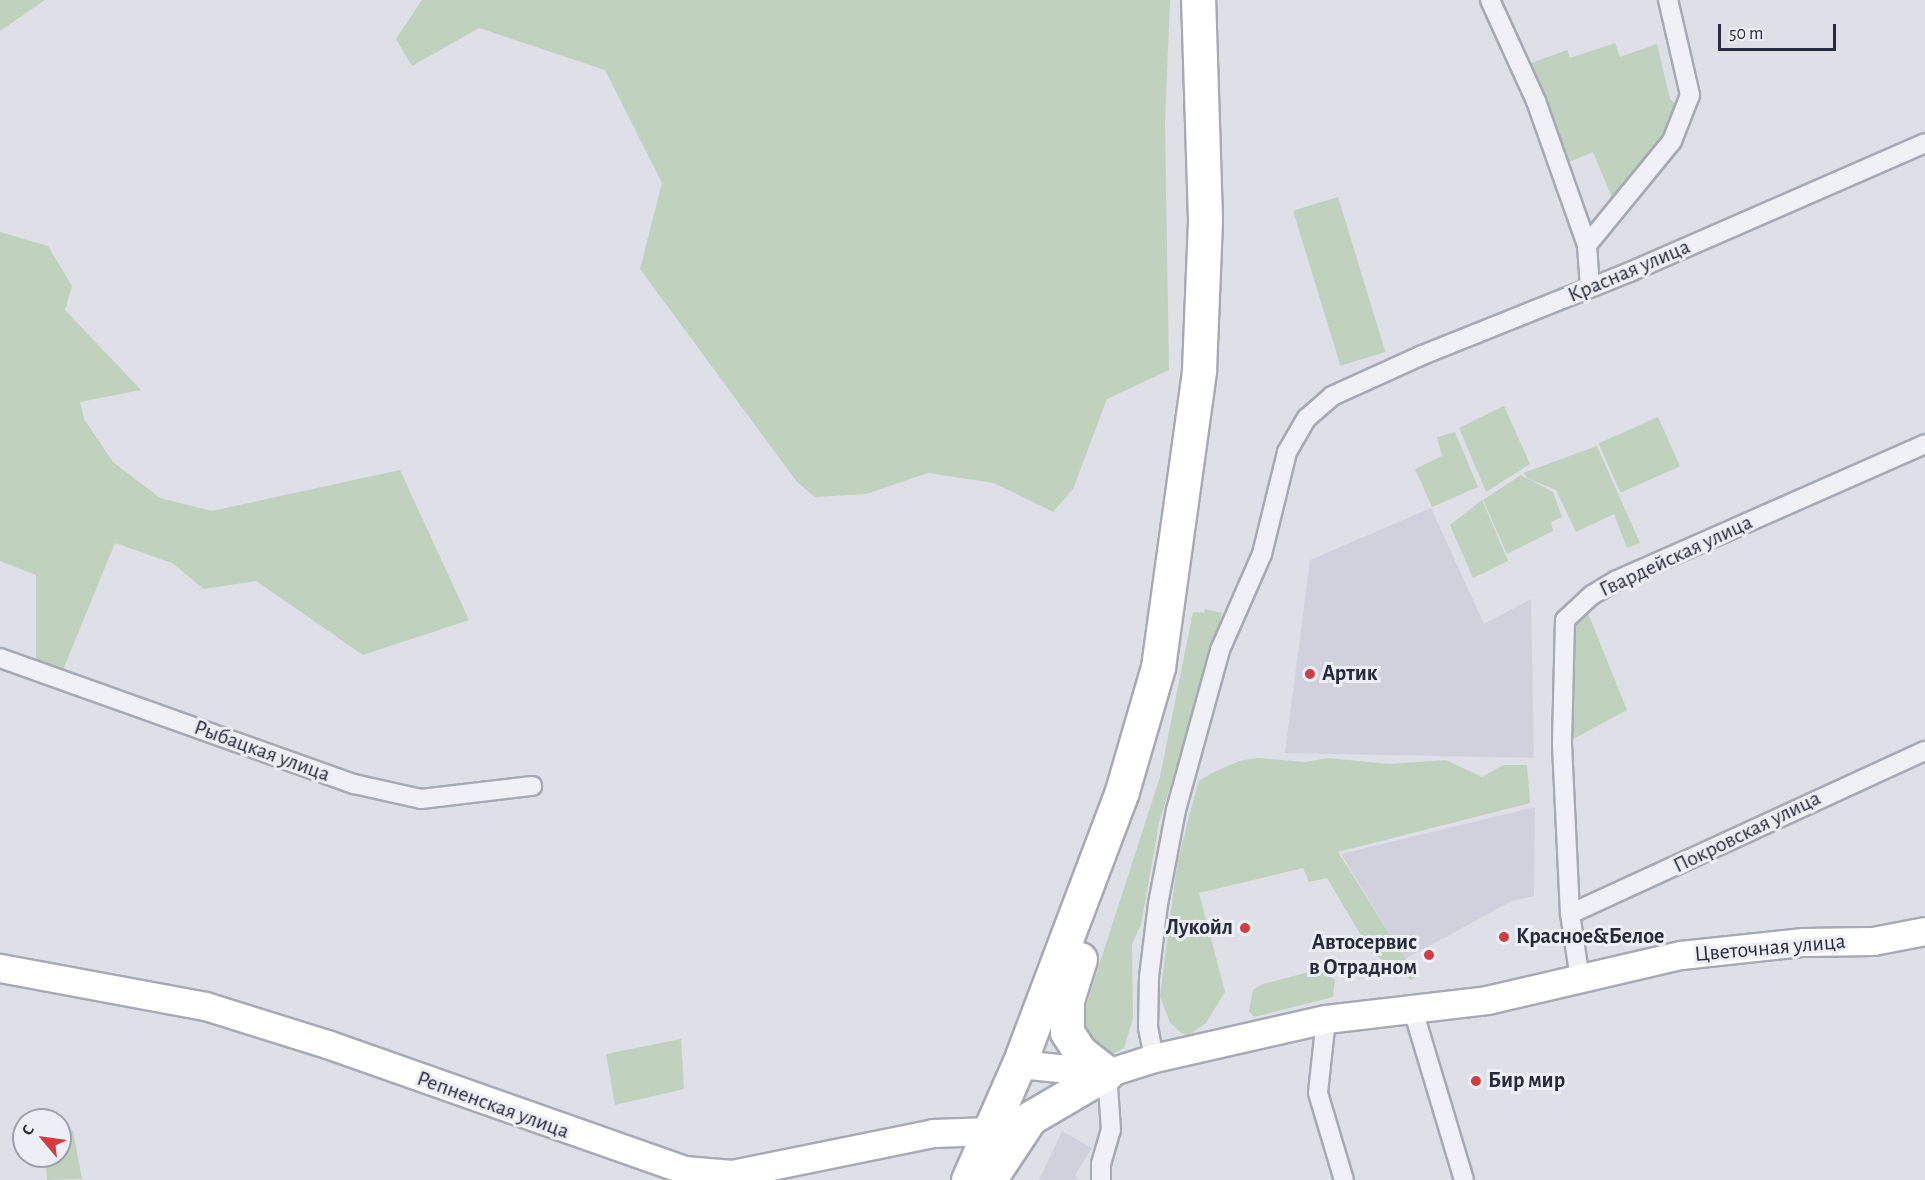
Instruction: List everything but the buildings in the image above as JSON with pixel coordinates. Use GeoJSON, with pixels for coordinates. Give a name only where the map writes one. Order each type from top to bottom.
{"type":"FeatureCollection","features":[{"type":"Feature","properties":{"kind":"highway"},"geometry":{"type":"LineString","coordinates":[[989,1180],[1030,1118],[1107,1073],[1071,1041],[1066,1017],[1067,1000],[1100,889],[1122,791],[1158,667],[1199,370],[1205,219],[1198,0]]}},
{"type":"Feature","properties":{"kind":"highway"},"geometry":{"type":"LineString","coordinates":[[968,1180],[1019,1064],[1122,791]]}},
{"type":"Feature","properties":{"kind":"street"},"geometry":{"type":"LineString","coordinates":[[1490,0],[1536,101],[1587,245],[1590,288]]}},
{"type":"Feature","properties":{"kind":"street"},"geometry":{"type":"LineString","coordinates":[[1587,245],[1672,141],[1690,95],[1668,0]]}},
{"type":"Feature","properties":{"kind":"street","name":"Красная улица"},"geometry":{"type":"LineString","coordinates":[[1154,1058],[1148,1028],[1149,987],[1158,904],[1176,810],[1220,651],[1262,554],[1287,452],[1300,425],[1332,396],[1420,356],[1590,288],[1925,143]]}},
{"type":"Feature","properties":{"kind":"street","name":"Гвардейская улица"},"geometry":{"type":"LineString","coordinates":[[1580,979],[1570,914],[1562,742],[1565,620],[1592,595],[1617,580],[1925,444]]}},
{"type":"Feature","properties":{"kind":"street","name":"Рыбацкая улица"},"geometry":{"type":"LineString","coordinates":[[0,658],[354,784],[421,799],[532,786]]}},
{"type":"Feature","properties":{"kind":"street","name":"Покровская улица"},"geometry":{"type":"LineString","coordinates":[[1570,914],[1925,751]]}},
{"type":"Feature","properties":{"kind":"street","name":"Цветочная улица"},"geometry":{"type":"LineString","coordinates":[[1107,1073],[1154,1058],[1326,1019],[1487,1000],[1702,952],[1803,942],[1873,941],[1925,931]]}},
{"type":"Feature","properties":{"kind":"street","name":"Репненская улица"},"geometry":{"type":"LineString","coordinates":[[0,968],[205,1006],[327,1044],[684,1170],[732,1174],[933,1133],[991,1131]]}},
{"type":"Feature","properties":{"kind":"street"},"geometry":{"type":"LineString","coordinates":[[1413,1010],[1464,1180]]}},
{"type":"Feature","properties":{"kind":"street"},"geometry":{"type":"LineString","coordinates":[[1326,1019],[1318,1093],[1344,1180]]}},
{"type":"Feature","properties":{"kind":"street"},"geometry":{"type":"LineString","coordinates":[[1019,1064],[1107,1073],[1111,1130],[1101,1164],[1101,1180]]}},
{"type":"Feature","properties":{"kind":"shaded area"},"geometry":{"type":"Polygon","coordinates":[[[1431,508],[1484,624],[1531,599],[1534,758],[1285,753],[1310,560],[1431,508]]]}},
{"type":"Feature","properties":{"kind":"shaded area"},"geometry":{"type":"Polygon","coordinates":[[[1535,807],[1534,896],[1512,901],[1405,959],[1341,854],[1535,807]]]}},
{"type":"Feature","properties":{"kind":"shaded area"},"geometry":{"type":"Polygon","coordinates":[[[1062,1131],[1092,1148],[1075,1175],[1079,1180],[1039,1180],[1062,1131]]]}},
{"type":"Feature","properties":{"kind":"green space"},"geometry":{"type":"Polygon","coordinates":[[[0,0],[45,0],[0,31],[0,0]]]}},
{"type":"Feature","properties":{"kind":"green space"},"geometry":{"type":"Polygon","coordinates":[[[422,0],[1170,0],[1165,123],[1169,370],[1107,399],[1073,489],[1053,512],[994,483],[928,473],[866,494],[815,497],[797,482],[640,269],[662,183],[605,70],[479,28],[412,66],[396,39],[422,0]]]}},
{"type":"Feature","properties":{"kind":"green space"},"geometry":{"type":"Polygon","coordinates":[[[1615,43],[1620,57],[1657,44],[1670,99],[1679,107],[1663,141],[1615,205],[1593,152],[1567,163],[1553,121],[1526,65],[1567,50],[1570,58],[1615,43]]]}},
{"type":"Feature","properties":{"kind":"green space"},"geometry":{"type":"Polygon","coordinates":[[[1338,197],[1385,352],[1340,366],[1293,211],[1338,197]]]}},
{"type":"Feature","properties":{"kind":"green space"},"geometry":{"type":"Polygon","coordinates":[[[0,232],[48,246],[72,286],[65,310],[141,390],[80,402],[84,419],[113,462],[160,498],[212,511],[400,470],[469,620],[363,655],[256,581],[204,589],[172,563],[115,543],[63,670],[36,660],[36,575],[0,561],[0,232]]]}},
{"type":"Feature","properties":{"kind":"green space"},"geometry":{"type":"Polygon","coordinates":[[[1504,406],[1530,464],[1486,492],[1459,428],[1504,406]]]}},
{"type":"Feature","properties":{"kind":"green space"},"geometry":{"type":"Polygon","coordinates":[[[1658,417],[1680,466],[1621,493],[1599,443],[1658,417]]]}},
{"type":"Feature","properties":{"kind":"green space"},"geometry":{"type":"Polygon","coordinates":[[[1455,432],[1478,487],[1432,507],[1415,469],[1442,456],[1437,437],[1455,432]]]}},
{"type":"Feature","properties":{"kind":"green space"},"geometry":{"type":"Polygon","coordinates":[[[1597,446],[1640,543],[1627,548],[1614,514],[1576,532],[1556,490],[1529,479],[1523,473],[1597,446]]]}},
{"type":"Feature","properties":{"kind":"green space"},"geometry":{"type":"Polygon","coordinates":[[[1521,475],[1553,492],[1562,517],[1551,522],[1553,531],[1507,554],[1483,500],[1521,475]]]}},
{"type":"Feature","properties":{"kind":"green space"},"geometry":{"type":"Polygon","coordinates":[[[1482,500],[1508,561],[1473,578],[1450,525],[1482,500]]]}},
{"type":"Feature","properties":{"kind":"green space"},"geometry":{"type":"Polygon","coordinates":[[[1205,609],[1222,613],[1159,823],[1141,925],[1132,944],[1133,1018],[1124,1048],[1113,1054],[1089,1039],[1083,1029],[1083,1015],[1160,777],[1193,612],[1204,613],[1205,609]]]}},
{"type":"Feature","properties":{"kind":"green space"},"geometry":{"type":"Polygon","coordinates":[[[1588,613],[1627,710],[1573,739],[1576,616],[1588,613]]]}},
{"type":"Feature","properties":{"kind":"green space"},"geometry":{"type":"Polygon","coordinates":[[[1257,758],[1305,762],[1328,758],[1389,764],[1446,760],[1482,777],[1503,765],[1527,765],[1530,803],[1338,852],[1409,965],[1415,977],[1411,980],[1371,952],[1327,878],[1309,882],[1303,868],[1199,893],[1225,992],[1206,1023],[1189,1035],[1183,1034],[1170,1023],[1160,996],[1177,865],[1194,797],[1199,781],[1210,774],[1239,761],[1257,758]]]}},
{"type":"Feature","properties":{"kind":"green space"},"geometry":{"type":"Polygon","coordinates":[[[1320,969],[1335,980],[1333,997],[1254,1017],[1249,1011],[1253,990],[1263,984],[1320,969]]]}},
{"type":"Feature","properties":{"kind":"green space"},"geometry":{"type":"Polygon","coordinates":[[[681,1039],[684,1089],[615,1105],[606,1054],[681,1039]]]}},
{"type":"Feature","properties":{"kind":"green space"},"geometry":{"type":"Polygon","coordinates":[[[72,1131],[82,1179],[47,1180],[46,1168],[72,1168],[72,1131]]]}},
{"type":"Feature","properties":{"kind":"place","name":"Артик"},"geometry":{"type":"Point","coordinates":[1310,674]}},
{"type":"Feature","properties":{"kind":"place","name":"Лукойл"},"geometry":{"type":"Point","coordinates":[1245,928]}},
{"type":"Feature","properties":{"kind":"place","name":"Красное&Белое"},"geometry":{"type":"Point","coordinates":[1504,937]}},
{"type":"Feature","properties":{"kind":"place","name":"Автосервис в Отрадном"},"geometry":{"type":"Point","coordinates":[1429,955]}},
{"type":"Feature","properties":{"kind":"place","name":"Бир мир"},"geometry":{"type":"Point","coordinates":[1476,1081]}}]}
